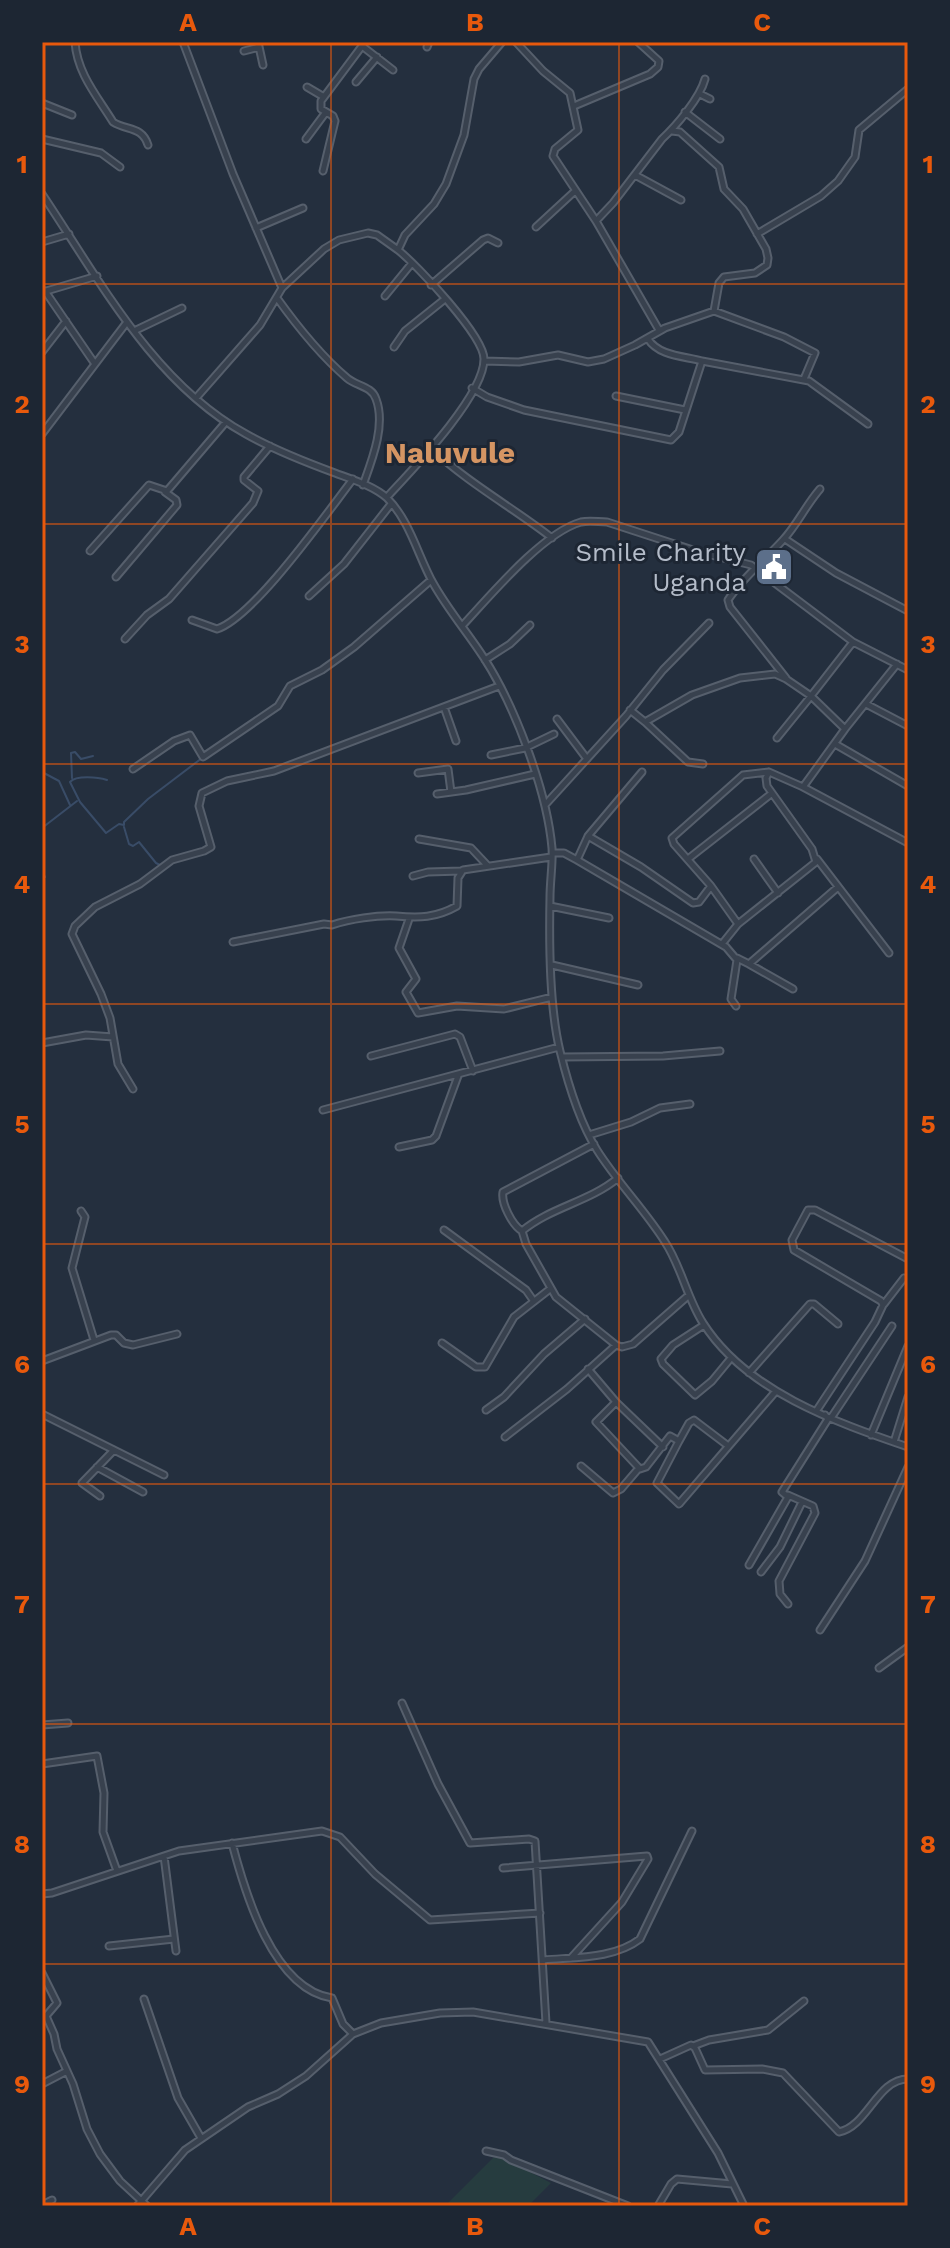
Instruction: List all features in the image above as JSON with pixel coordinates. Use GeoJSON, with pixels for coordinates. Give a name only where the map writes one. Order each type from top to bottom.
{"type":"FeatureCollection","features":[{"type":"Feature","properties":{"kind":"street"},"geometry":{"type":"LineString","coordinates":[[75,42],[82,71],[113,122],[141,132],[148,145]]}},
{"type":"Feature","properties":{"kind":"street"},"geometry":{"type":"LineString","coordinates":[[183,42],[282,288]]}},
{"type":"Feature","properties":{"kind":"street"},"geometry":{"type":"LineString","coordinates":[[398,250],[405,235],[434,204],[446,184],[464,135],[474,79],[487,57],[502,42]]}},
{"type":"Feature","properties":{"kind":"street"},"geometry":{"type":"LineString","coordinates":[[516,42],[543,71],[570,93],[579,127],[578,132],[553,152],[556,163],[596,221],[659,330]]}},
{"type":"Feature","properties":{"kind":"street"},"geometry":{"type":"LineString","coordinates":[[574,106],[650,74],[658,67],[659,61],[638,42]]}},
{"type":"Feature","properties":{"kind":"street"},"geometry":{"type":"LineString","coordinates":[[244,51],[259,44],[263,65]]}},
{"type":"Feature","properties":{"kind":"street"},"geometry":{"type":"LineString","coordinates":[[323,171],[335,121],[320,107],[324,97],[364,44],[393,70]]}},
{"type":"Feature","properties":{"kind":"street"},"geometry":{"type":"LineString","coordinates":[[356,82],[377,57]]}},
{"type":"Feature","properties":{"kind":"street"},"geometry":{"type":"LineString","coordinates":[[596,221],[662,139],[672,131],[700,94],[705,79]]}},
{"type":"Feature","properties":{"kind":"street"},"geometry":{"type":"LineString","coordinates":[[307,87],[324,97]]}},
{"type":"Feature","properties":{"kind":"street"},"geometry":{"type":"LineString","coordinates":[[757,234],[821,196],[838,181],[855,157],[859,130],[908,89]]}},
{"type":"Feature","properties":{"kind":"street"},"geometry":{"type":"LineString","coordinates":[[700,94],[710,99]]}},
{"type":"Feature","properties":{"kind":"street"},"geometry":{"type":"LineString","coordinates":[[42,103],[72,115]]}},
{"type":"Feature","properties":{"kind":"street"},"geometry":{"type":"LineString","coordinates":[[306,139],[326,112]]}},
{"type":"Feature","properties":{"kind":"street"},"geometry":{"type":"LineString","coordinates":[[685,112],[720,139]]}},
{"type":"Feature","properties":{"kind":"street"},"geometry":{"type":"LineString","coordinates":[[672,131],[680,132],[719,167],[724,189],[743,209],[768,254],[767,265],[755,273],[724,277],[719,283],[714,311]]}},
{"type":"Feature","properties":{"kind":"street"},"geometry":{"type":"LineString","coordinates":[[42,139],[101,153],[120,167]]}},
{"type":"Feature","properties":{"kind":"street"},"geometry":{"type":"LineString","coordinates":[[635,175],[681,200]]}},
{"type":"Feature","properties":{"kind":"street"},"geometry":{"type":"LineString","coordinates":[[536,227],[575,191]]}},
{"type":"Feature","properties":{"kind":"street"},"geometry":{"type":"LineString","coordinates":[[42,194],[127,322],[196,398],[225,423],[387,497],[419,548],[431,580],[485,660],[515,714],[545,805],[552,855],[552,997],[559,1047],[589,1135],[668,1245],[704,1325],[731,1358],[776,1391],[871,1435],[908,1447]]}},
{"type":"Feature","properties":{"kind":"street"},"geometry":{"type":"LineString","coordinates":[[256,228],[303,208]]}},
{"type":"Feature","properties":{"kind":"street"},"geometry":{"type":"LineString","coordinates":[[42,242],[69,234]]}},
{"type":"Feature","properties":{"kind":"street"},"geometry":{"type":"LineString","coordinates":[[196,398],[260,325],[282,288],[324,249],[348,237],[372,234],[398,250],[445,299],[478,340],[484,361],[460,410],[432,449],[387,497]]}},
{"type":"Feature","properties":{"kind":"street"},"geometry":{"type":"LineString","coordinates":[[431,285],[483,240],[488,238],[498,243]]}},
{"type":"Feature","properties":{"kind":"street"},"geometry":{"type":"LineString","coordinates":[[385,296],[412,263]]}},
{"type":"Feature","properties":{"kind":"street"},"geometry":{"type":"LineString","coordinates":[[95,364],[44,292],[97,276]]}},
{"type":"Feature","properties":{"kind":"street"},"geometry":{"type":"LineString","coordinates":[[277,298],[341,374],[371,391],[377,400],[378,434],[363,485]]}},
{"type":"Feature","properties":{"kind":"street"},"geometry":{"type":"LineString","coordinates":[[394,347],[405,331],[445,299]]}},
{"type":"Feature","properties":{"kind":"street"},"geometry":{"type":"LineString","coordinates":[[134,331],[182,308]]}},
{"type":"Feature","properties":{"kind":"street"},"geometry":{"type":"LineString","coordinates":[[484,361],[519,362],[558,355],[595,361],[648,339],[659,330],[714,311],[772,332],[815,353],[804,379]]}},
{"type":"Feature","properties":{"kind":"street"},"geometry":{"type":"LineString","coordinates":[[42,352],[66,321]]}},
{"type":"Feature","properties":{"kind":"street"},"geometry":{"type":"LineString","coordinates":[[42,434],[127,322]]}},
{"type":"Feature","properties":{"kind":"street"},"geometry":{"type":"LineString","coordinates":[[648,339],[654,349],[804,379],[868,424]]}},
{"type":"Feature","properties":{"kind":"street"},"geometry":{"type":"LineString","coordinates":[[472,388],[487,397],[524,410],[667,439],[675,438],[679,432],[702,361]]}},
{"type":"Feature","properties":{"kind":"street"},"geometry":{"type":"LineString","coordinates":[[616,396],[685,410]]}},
{"type":"Feature","properties":{"kind":"street"},"geometry":{"type":"LineString","coordinates":[[164,491],[171,488],[225,423]]}},
{"type":"Feature","properties":{"kind":"street"},"geometry":{"type":"LineString","coordinates":[[125,639],[147,615],[169,599],[253,503],[258,491],[244,477],[270,446]]}},
{"type":"Feature","properties":{"kind":"street"},"geometry":{"type":"LineString","coordinates":[[432,449],[458,473],[510,506],[552,538]]}},
{"type":"Feature","properties":{"kind":"street"},"geometry":{"type":"LineString","coordinates":[[192,620],[217,629],[233,622],[269,586],[353,479]]}},
{"type":"Feature","properties":{"kind":"street"},"geometry":{"type":"LineString","coordinates":[[90,551],[148,486],[153,485],[176,500],[177,505],[116,577]]}},
{"type":"Feature","properties":{"kind":"street"},"geometry":{"type":"LineString","coordinates":[[786,679],[728,604],[730,596],[754,568],[785,539],[820,489]]}},
{"type":"Feature","properties":{"kind":"street"},"geometry":{"type":"LineString","coordinates":[[309,596],[344,564],[391,504]]}},
{"type":"Feature","properties":{"kind":"street"},"geometry":{"type":"LineString","coordinates":[[462,626],[504,581],[552,538],[582,522],[607,522],[699,552],[742,562],[853,642],[908,670]]}},
{"type":"Feature","properties":{"kind":"street"},"geometry":{"type":"LineString","coordinates":[[785,539],[836,573],[908,611]]}},
{"type":"Feature","properties":{"kind":"street"},"geometry":{"type":"LineString","coordinates":[[133,769],[174,741],[190,735],[201,756],[204,756],[278,706],[290,686],[322,670],[354,647],[431,580]]}},
{"type":"Feature","properties":{"kind":"street"},"geometry":{"type":"LineString","coordinates":[[545,805],[663,670],[709,623]]}},
{"type":"Feature","properties":{"kind":"street"},"geometry":{"type":"LineString","coordinates":[[485,660],[510,644],[530,625]]}},
{"type":"Feature","properties":{"kind":"street"},"geometry":{"type":"LineString","coordinates":[[777,738],[853,642]]}},
{"type":"Feature","properties":{"kind":"street"},"geometry":{"type":"LineString","coordinates":[[803,787],[897,664]]}},
{"type":"Feature","properties":{"kind":"street"},"geometry":{"type":"LineString","coordinates":[[645,722],[687,697],[725,681],[775,674],[811,696],[845,729]]}},
{"type":"Feature","properties":{"kind":"street"},"geometry":{"type":"LineString","coordinates":[[133,1089],[118,1064],[110,1018],[75,942],[72,934],[75,926],[95,907],[140,884],[172,860],[211,847],[199,806],[202,793],[227,781],[274,771],[499,686]]}},
{"type":"Feature","properties":{"kind":"street"},"geometry":{"type":"LineString","coordinates":[[866,704],[908,726]]}},
{"type":"Feature","properties":{"kind":"street"},"geometry":{"type":"LineString","coordinates":[[444,707],[456,741]]}},
{"type":"Feature","properties":{"kind":"street"},"geometry":{"type":"LineString","coordinates":[[630,710],[688,762],[703,764]]}},
{"type":"Feature","properties":{"kind":"street"},"geometry":{"type":"LineString","coordinates":[[557,719],[587,759]]}},
{"type":"Feature","properties":{"kind":"street"},"geometry":{"type":"LineString","coordinates":[[491,755],[525,748],[554,734]]}},
{"type":"Feature","properties":{"kind":"street"},"geometry":{"type":"LineString","coordinates":[[835,744],[908,786]]}},
{"type":"Feature","properties":{"kind":"street"},"geometry":{"type":"LineString","coordinates":[[418,773],[448,769],[451,792]]}},
{"type":"Feature","properties":{"kind":"street"},"geometry":{"type":"LineString","coordinates":[[577,860],[588,836],[642,772]]}},
{"type":"Feature","properties":{"kind":"street"},"geometry":{"type":"LineString","coordinates":[[769,772],[766,781],[771,794],[889,953]]}},
{"type":"Feature","properties":{"kind":"street"},"geometry":{"type":"LineString","coordinates":[[738,924],[711,886],[672,842],[674,835],[748,774],[769,772],[908,843]]}},
{"type":"Feature","properties":{"kind":"street"},"geometry":{"type":"LineString","coordinates":[[437,794],[535,774]]}},
{"type":"Feature","properties":{"kind":"street"},"geometry":{"type":"LineString","coordinates":[[688,859],[771,794]]}},
{"type":"Feature","properties":{"kind":"street"},"geometry":{"type":"LineString","coordinates":[[588,836],[693,903],[699,902],[711,886]]}},
{"type":"Feature","properties":{"kind":"street"},"geometry":{"type":"LineString","coordinates":[[419,839],[471,848],[487,865]]}},
{"type":"Feature","properties":{"kind":"street"},"geometry":{"type":"LineString","coordinates":[[413,876],[564,853],[703,936],[722,944],[736,957],[793,989]]}},
{"type":"Feature","properties":{"kind":"street"},"geometry":{"type":"LineString","coordinates":[[722,944],[738,924],[815,864],[816,858]]}},
{"type":"Feature","properties":{"kind":"street"},"geometry":{"type":"LineString","coordinates":[[754,859],[778,893]]}},
{"type":"Feature","properties":{"kind":"street"},"geometry":{"type":"LineString","coordinates":[[233,942],[324,924],[391,916],[425,918],[456,908],[461,871]]}},
{"type":"Feature","properties":{"kind":"street"},"geometry":{"type":"LineString","coordinates":[[749,964],[838,887]]}},
{"type":"Feature","properties":{"kind":"street"},"geometry":{"type":"LineString","coordinates":[[550,906],[609,918]]}},
{"type":"Feature","properties":{"kind":"street"},"geometry":{"type":"LineString","coordinates":[[409,919],[399,948],[416,979],[406,992],[418,1013],[457,1006],[504,1009],[552,997]]}},
{"type":"Feature","properties":{"kind":"street"},"geometry":{"type":"LineString","coordinates":[[736,957],[731,999],[736,1006]]}},
{"type":"Feature","properties":{"kind":"street"},"geometry":{"type":"LineString","coordinates":[[552,965],[638,985]]}},
{"type":"Feature","properties":{"kind":"street"},"geometry":{"type":"LineString","coordinates":[[371,1056],[455,1034],[460,1037],[473,1071]]}},
{"type":"Feature","properties":{"kind":"street"},"geometry":{"type":"LineString","coordinates":[[42,1043],[86,1035],[113,1037]]}},
{"type":"Feature","properties":{"kind":"street"},"geometry":{"type":"LineString","coordinates":[[323,1110],[559,1047]]}},
{"type":"Feature","properties":{"kind":"street"},"geometry":{"type":"LineString","coordinates":[[562,1057],[663,1056],[720,1051]]}},
{"type":"Feature","properties":{"kind":"street"},"geometry":{"type":"LineString","coordinates":[[399,1147],[432,1140],[436,1136],[458,1075]]}},
{"type":"Feature","properties":{"kind":"street"},"geometry":{"type":"LineString","coordinates":[[589,1135],[631,1122],[660,1108],[690,1104]]}},
{"type":"Feature","properties":{"kind":"street"},"geometry":{"type":"LineString","coordinates":[[594,1144],[503,1192],[504,1202],[550,1289],[562,1304],[616,1345],[626,1346],[633,1344],[689,1295]]}},
{"type":"Feature","properties":{"kind":"street"},"geometry":{"type":"LineString","coordinates":[[522,1231],[549,1213],[597,1194],[618,1178]]}},
{"type":"Feature","properties":{"kind":"street"},"geometry":{"type":"LineString","coordinates":[[883,1305],[870,1294],[794,1250],[792,1240],[808,1210],[815,1210],[908,1259]]}},
{"type":"Feature","properties":{"kind":"street"},"geometry":{"type":"LineString","coordinates":[[81,1211],[85,1217],[84,1229],[72,1268],[94,1340]]}},
{"type":"Feature","properties":{"kind":"street"},"geometry":{"type":"LineString","coordinates":[[444,1230],[526,1290],[533,1300]]}},
{"type":"Feature","properties":{"kind":"street"},"geometry":{"type":"LineString","coordinates":[[817,1410],[883,1305],[904,1278]]}},
{"type":"Feature","properties":{"kind":"street"},"geometry":{"type":"LineString","coordinates":[[442,1343],[476,1367],[485,1367],[514,1317],[550,1289]]}},
{"type":"Feature","properties":{"kind":"street"},"geometry":{"type":"LineString","coordinates":[[749,1373],[810,1304],[838,1324]]}},
{"type":"Feature","properties":{"kind":"street"},"geometry":{"type":"LineString","coordinates":[[486,1410],[504,1397],[544,1354],[585,1319]]}},
{"type":"Feature","properties":{"kind":"street"},"geometry":{"type":"LineString","coordinates":[[704,1325],[673,1345],[661,1359],[663,1364],[695,1395],[712,1381],[731,1358]]}},
{"type":"Feature","properties":{"kind":"street"},"geometry":{"type":"LineString","coordinates":[[788,1604],[780,1594],[779,1581],[815,1513],[813,1506],[781,1489],[796,1473],[828,1416],[892,1326]]}},
{"type":"Feature","properties":{"kind":"street"},"geometry":{"type":"LineString","coordinates":[[42,1361],[114,1335],[124,1343],[139,1345],[177,1334]]}},
{"type":"Feature","properties":{"kind":"street"},"geometry":{"type":"LineString","coordinates":[[505,1437],[567,1389],[616,1345]]}},
{"type":"Feature","properties":{"kind":"street"},"geometry":{"type":"LineString","coordinates":[[871,1435],[908,1346]]}},
{"type":"Feature","properties":{"kind":"street"},"geometry":{"type":"LineString","coordinates":[[588,1369],[616,1402],[663,1447]]}},
{"type":"Feature","properties":{"kind":"street"},"geometry":{"type":"LineString","coordinates":[[727,1445],[694,1420],[689,1423],[657,1483],[679,1504],[776,1391]]}},
{"type":"Feature","properties":{"kind":"street"},"geometry":{"type":"LineString","coordinates":[[894,1442],[908,1397]]}},
{"type":"Feature","properties":{"kind":"street"},"geometry":{"type":"LineString","coordinates":[[616,1402],[596,1422],[639,1468]]}},
{"type":"Feature","properties":{"kind":"street"},"geometry":{"type":"LineString","coordinates":[[42,1423],[43,1415],[164,1475]]}},
{"type":"Feature","properties":{"kind":"street"},"geometry":{"type":"LineString","coordinates":[[581,1466],[613,1493],[621,1489],[639,1468],[646,1467],[670,1436],[679,1441]]}},
{"type":"Feature","properties":{"kind":"street"},"geometry":{"type":"LineString","coordinates":[[100,1496],[82,1483],[114,1450]]}},
{"type":"Feature","properties":{"kind":"street"},"geometry":{"type":"LineString","coordinates":[[97,1467],[143,1492]]}},
{"type":"Feature","properties":{"kind":"street"},"geometry":{"type":"LineString","coordinates":[[820,1630],[865,1561],[908,1467]]}},
{"type":"Feature","properties":{"kind":"street"},"geometry":{"type":"LineString","coordinates":[[749,1565],[788,1495]]}},
{"type":"Feature","properties":{"kind":"street"},"geometry":{"type":"LineString","coordinates":[[761,1572],[780,1547],[802,1502]]}},
{"type":"Feature","properties":{"kind":"street"},"geometry":{"type":"LineString","coordinates":[[879,1668],[908,1647]]}},
{"type":"Feature","properties":{"kind":"street"},"geometry":{"type":"LineString","coordinates":[[402,1703],[438,1784],[470,1843],[532,1840],[536,1847],[546,2023]]}},
{"type":"Feature","properties":{"kind":"street"},"geometry":{"type":"LineString","coordinates":[[42,1725],[68,1723]]}},
{"type":"Feature","properties":{"kind":"street"},"geometry":{"type":"LineString","coordinates":[[42,1764],[94,1755],[98,1757],[104,1793],[103,1832],[117,1871]]}},
{"type":"Feature","properties":{"kind":"street"},"geometry":{"type":"LineString","coordinates":[[42,1894],[179,1851],[314,1831],[340,1837],[375,1874],[427,1919],[540,1913]]}},
{"type":"Feature","properties":{"kind":"street"},"geometry":{"type":"LineString","coordinates":[[544,1960],[608,1953],[630,1946],[640,1939],[692,1831]]}},
{"type":"Feature","properties":{"kind":"street"},"geometry":{"type":"LineString","coordinates":[[232,1843],[245,1888],[274,1955],[310,1992],[332,1998],[343,2024],[353,2034]]}},
{"type":"Feature","properties":{"kind":"street"},"geometry":{"type":"LineString","coordinates":[[503,1868],[644,1854],[648,1857],[622,1902],[571,1958]]}},
{"type":"Feature","properties":{"kind":"street"},"geometry":{"type":"LineString","coordinates":[[164,1856],[176,1951]]}},
{"type":"Feature","properties":{"kind":"street"},"geometry":{"type":"LineString","coordinates":[[109,1946],[174,1939]]}},
{"type":"Feature","properties":{"kind":"street"},"geometry":{"type":"LineString","coordinates":[[42,1973],[57,2001],[46,2016],[87,2129],[100,2154],[142,2204],[180,2154],[248,2107],[278,2094],[306,2076],[353,2034],[381,2023],[440,2013],[485,2013],[643,2040],[654,2047],[718,2153],[744,2206]]}},
{"type":"Feature","properties":{"kind":"street"},"geometry":{"type":"LineString","coordinates":[[144,1999],[178,2098],[201,2138]]}},
{"type":"Feature","properties":{"kind":"street"},"geometry":{"type":"LineString","coordinates":[[660,2059],[709,2040],[768,2030],[804,2001]]}},
{"type":"Feature","properties":{"kind":"street"},"geometry":{"type":"LineString","coordinates":[[693,2046],[705,2070],[762,2069],[785,2074],[839,2132],[859,2120],[892,2084],[908,2079]]}},
{"type":"Feature","properties":{"kind":"street"},"geometry":{"type":"LineString","coordinates":[[42,2084],[67,2071]]}},
{"type":"Feature","properties":{"kind":"street"},"geometry":{"type":"LineString","coordinates":[[486,2151],[504,2155],[628,2206]]}},
{"type":"Feature","properties":{"kind":"street"},"geometry":{"type":"LineString","coordinates":[[658,2206],[677,2179],[732,2184]]}},
{"type":"Feature","properties":{"kind":"street"},"geometry":{"type":"LineString","coordinates":[[42,2205],[52,2200]]}},
{"type":"Feature","properties":{"kind":"green space"},"geometry":{"type":"Polygon","coordinates":[[[494,2157],[505,2159],[551,2183],[528,2206],[445,2206],[494,2157]]]}},
{"type":"Feature","properties":{"kind":"waterway"},"geometry":{"type":"LineString","coordinates":[[72,778],[71,753],[75,752],[81,759],[93,756]]}},
{"type":"Feature","properties":{"kind":"waterway"},"geometry":{"type":"LineString","coordinates":[[107,780],[93,777],[70,782],[80,802],[106,833],[119,824],[124,825],[148,799],[202,758]]}},
{"type":"Feature","properties":{"kind":"waterway"},"geometry":{"type":"LineString","coordinates":[[42,772],[59,781],[70,805]]}},
{"type":"Feature","properties":{"kind":"waterway"},"geometry":{"type":"LineString","coordinates":[[42,828],[77,801]]}},
{"type":"Feature","properties":{"kind":"waterway"},"geometry":{"type":"LineString","coordinates":[[124,827],[129,844],[133,846],[139,842],[160,865]]}},
{"type":"Feature","properties":{"kind":"waterway"},"geometry":{"type":"LineString","coordinates":[[42,831],[42,838]]}},
{"type":"Feature","properties":{"kind":"waterway"},"geometry":{"type":"LineString","coordinates":[[42,871],[45,877]]}},
{"type":"Feature","properties":{"kind":"place","name":"Smile Charity Uganda"},"geometry":{"type":"Point","coordinates":[774,567]}},
{"type":"Feature","properties":{"kind":"district","name":"Naluvule"},"geometry":{"type":"Point","coordinates":[450,452]}}]}
